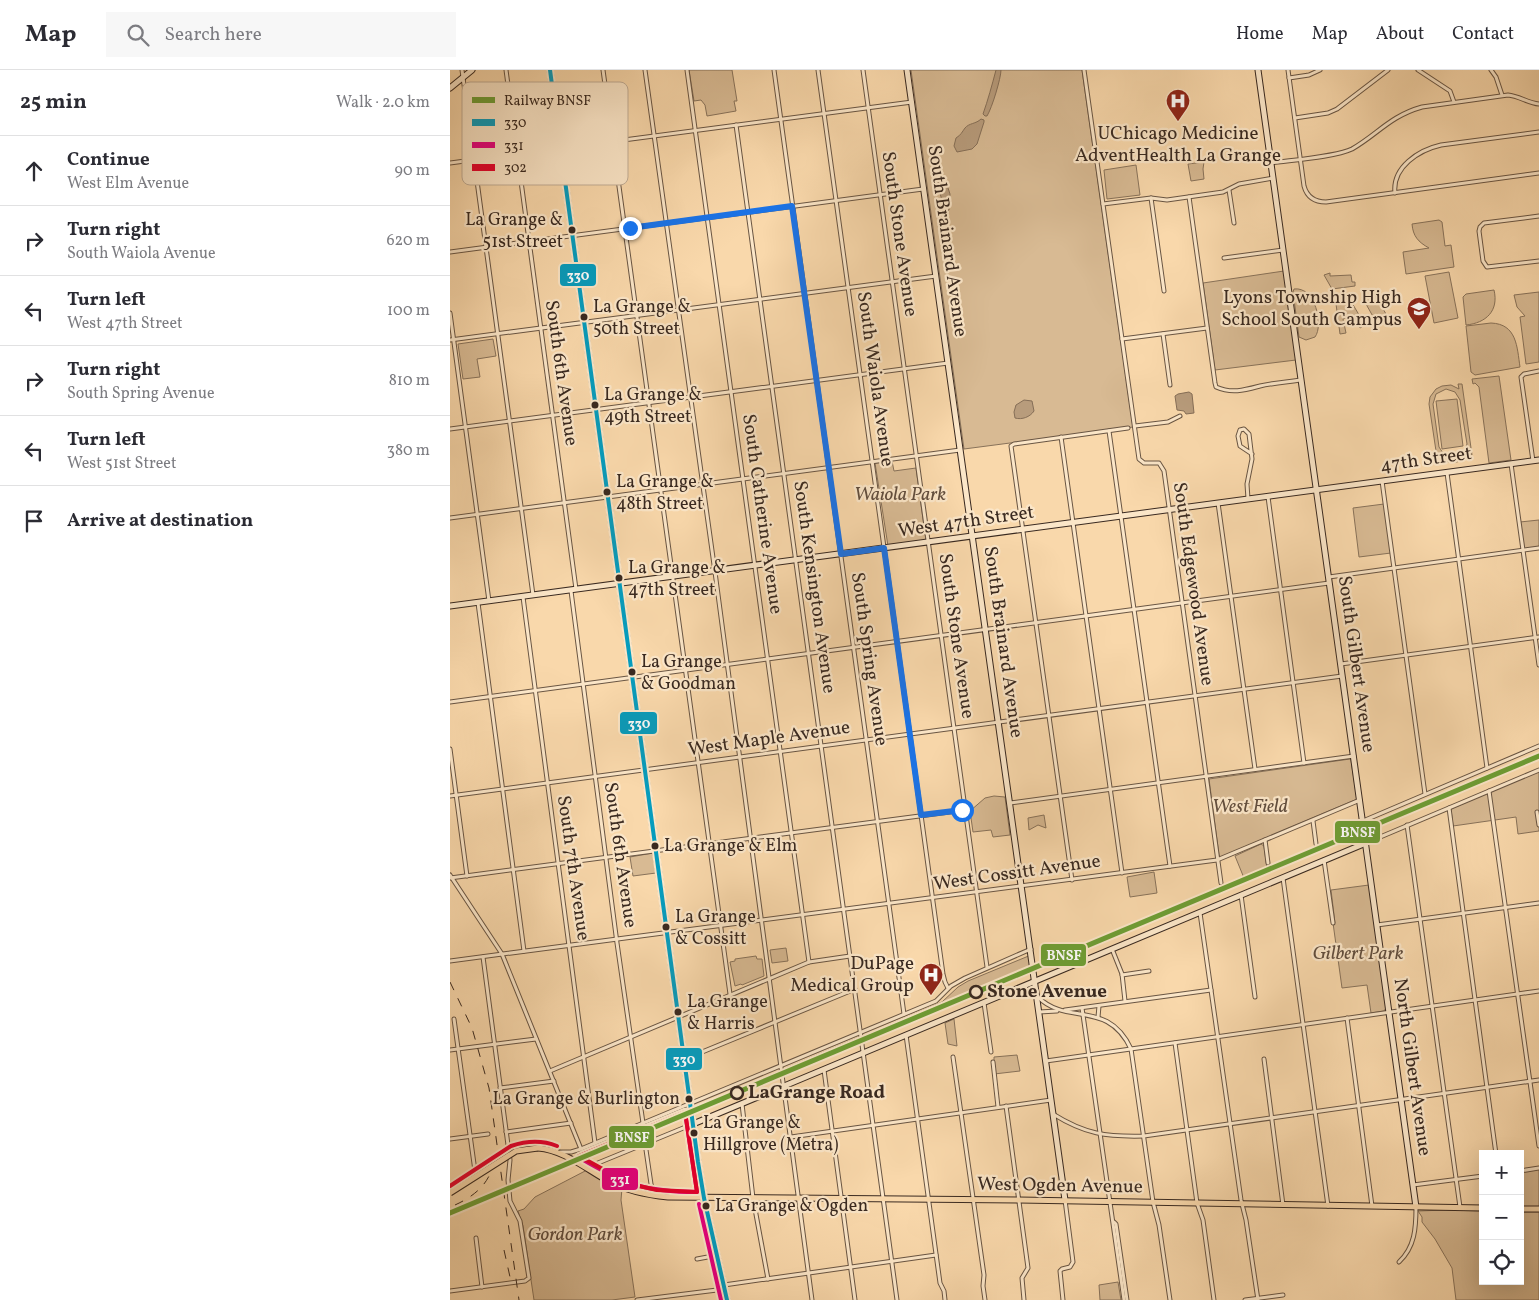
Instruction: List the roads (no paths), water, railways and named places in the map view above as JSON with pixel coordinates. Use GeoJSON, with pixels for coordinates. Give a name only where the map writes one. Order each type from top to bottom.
{"type":"FeatureCollection","features":[{"type":"Feature","properties":{"kind":"main road"},"geometry":{"type":"LineString","coordinates":[[566,185],[693,1124],[704,1198],[728,1300]]}},
{"type":"Feature","properties":{"kind":"main road"},"geometry":{"type":"LineString","coordinates":[[450,1193],[516,1151],[538,1148],[557,1152]]}},
{"type":"Feature","properties":{"kind":"main road","name":"West Ogden Avenue"},"geometry":{"type":"LineString","coordinates":[[557,1152],[616,1185],[639,1193],[660,1197],[1065,1200],[1479,1208]]}},
{"type":"Feature","properties":{"kind":"main road"},"geometry":{"type":"LineString","coordinates":[[1524,1208],[1539,1209]]}},
{"type":"Feature","properties":{"kind":"street"},"geometry":{"type":"LineString","coordinates":[[462,70],[463,82]]}},
{"type":"Feature","properties":{"kind":"street"},"geometry":{"type":"LineString","coordinates":[[450,88],[472,70]]}},
{"type":"Feature","properties":{"kind":"street"},"geometry":{"type":"LineString","coordinates":[[645,70],[792,1137],[812,1300]]}},
{"type":"Feature","properties":{"kind":"street","name":"South Catherine Avenue"},"geometry":{"type":"LineString","coordinates":[[687,70],[809,962]]}},
{"type":"Feature","properties":{"kind":"street","name":"South Spring Avenue"},"geometry":{"type":"LineString","coordinates":[[774,70],[904,1014]]}},
{"type":"Feature","properties":{"kind":"street","name":"South Waiola Avenue"},"geometry":{"type":"LineString","coordinates":[[818,70],[944,982],[948,988]]}},
{"type":"Feature","properties":{"kind":"street","name":"South Stone Avenue"},"geometry":{"type":"LineString","coordinates":[[863,70],[987,967]]}},
{"type":"Feature","properties":{"kind":"street","name":"South Brainard Avenue"},"geometry":{"type":"LineString","coordinates":[[907,70],[1065,1200]]}},
{"type":"Feature","properties":{"kind":"street","name":"South Edgewood Avenue"},"geometry":{"type":"LineString","coordinates":[[1084,70],[1140,461],[1144,463],[1155,462],[1162,466],[1221,883]]}},
{"type":"Feature","properties":{"kind":"street","name":"South Gilbert Avenue"},"geometry":{"type":"LineString","coordinates":[[1258,70],[1366,843]]}},
{"type":"Feature","properties":{"kind":"street"},"geometry":{"type":"LineString","coordinates":[[1288,70],[1305,190],[1311,198],[1317,201],[1326,202],[1539,173]]}},
{"type":"Feature","properties":{"kind":"street"},"geometry":{"type":"LineString","coordinates":[[1289,78],[1309,75],[1320,70]]}},
{"type":"Feature","properties":{"kind":"street"},"geometry":{"type":"LineString","coordinates":[[1295,118],[1328,113],[1337,109],[1388,70]]}},
{"type":"Feature","properties":{"kind":"street"},"geometry":{"type":"LineString","coordinates":[[1418,70],[1450,91],[1454,102]]}},
{"type":"Feature","properties":{"kind":"street"},"geometry":{"type":"LineString","coordinates":[[1491,70],[1498,82],[1502,95]]}},
{"type":"Feature","properties":{"kind":"street"},"geometry":{"type":"LineString","coordinates":[[1271,163],[1349,150],[1389,121],[1408,110],[1422,106],[1502,95],[1516,96],[1530,103],[1539,104]]}},
{"type":"Feature","properties":{"kind":"street"},"geometry":{"type":"LineString","coordinates":[[628,140],[912,102]]}},
{"type":"Feature","properties":{"kind":"street","name":"South Kensington Avenue"},"geometry":{"type":"LineString","coordinates":[[736,125],[897,1300]]}},
{"type":"Feature","properties":{"kind":"street"},"geometry":{"type":"LineString","coordinates":[[1395,193],[1395,182],[1399,173],[1409,161],[1427,149],[1441,145],[1539,132]]}},
{"type":"Feature","properties":{"kind":"street"},"geometry":{"type":"LineString","coordinates":[[1104,204],[1151,198],[1163,200],[1223,192],[1239,184],[1273,178]]}},
{"type":"Feature","properties":{"kind":"street"},"geometry":{"type":"LineString","coordinates":[[477,185],[533,596]]}},
{"type":"Feature","properties":{"kind":"street","name":"South 6th Avenue"},"geometry":{"type":"LineString","coordinates":[[521,185],[565,503],[583,684],[643,1123]]}},
{"type":"Feature","properties":{"kind":"street"},"geometry":{"type":"LineString","coordinates":[[619,185],[730,994]]}},
{"type":"Feature","properties":{"kind":"street"},"geometry":{"type":"LineString","coordinates":[[450,252],[924,189]]}},
{"type":"Feature","properties":{"kind":"street"},"geometry":{"type":"LineString","coordinates":[[1229,190],[1234,223]]}},
{"type":"Feature","properties":{"kind":"street"},"geometry":{"type":"LineString","coordinates":[[1189,197],[1216,387],[1235,392],[1301,380]]}},
{"type":"Feature","properties":{"kind":"street"},"geometry":{"type":"LineString","coordinates":[[1151,198],[1164,291]]}},
{"type":"Feature","properties":{"kind":"street"},"geometry":{"type":"LineString","coordinates":[[1539,216],[1484,223],[1479,231],[1483,261],[1487,267],[1539,261]]}},
{"type":"Feature","properties":{"kind":"street"},"geometry":{"type":"LineString","coordinates":[[1224,258],[1283,250]]}},
{"type":"Feature","properties":{"kind":"street"},"geometry":{"type":"LineString","coordinates":[[452,340],[936,276]]}},
{"type":"Feature","properties":{"kind":"street"},"geometry":{"type":"LineString","coordinates":[[450,313],[452,340],[466,427],[489,601]]}},
{"type":"Feature","properties":{"kind":"street"},"geometry":{"type":"LineString","coordinates":[[1122,339],[1207,328]]}},
{"type":"Feature","properties":{"kind":"street"},"geometry":{"type":"LineString","coordinates":[[1163,334],[1170,385]]}},
{"type":"Feature","properties":{"kind":"street"},"geometry":{"type":"LineString","coordinates":[[450,429],[948,363]]}},
{"type":"Feature","properties":{"kind":"street"},"geometry":{"type":"LineString","coordinates":[[1536,460],[1521,379],[1522,375],[1539,371]]}},
{"type":"Feature","properties":{"kind":"street"},"geometry":{"type":"LineString","coordinates":[[1135,426],[1168,422],[1180,416]]}},
{"type":"Feature","properties":{"kind":"street"},"geometry":{"type":"LineString","coordinates":[[1072,880],[1012,445],[1128,428]]}},
{"type":"Feature","properties":{"kind":"street"},"geometry":{"type":"LineString","coordinates":[[1248,499],[1247,484],[1252,464],[1252,454],[1249,434],[1244,429],[1240,430],[1238,436],[1240,446],[1252,454]]}},
{"type":"Feature","properties":{"kind":"street"},"geometry":{"type":"LineString","coordinates":[[1109,431],[1170,866]]}},
{"type":"Feature","properties":{"kind":"street"},"geometry":{"type":"LineString","coordinates":[[1061,437],[1122,873]]}},
{"type":"Feature","properties":{"kind":"street"},"geometry":{"type":"LineString","coordinates":[[450,518],[960,450]]}},
{"type":"Feature","properties":{"kind":"street","name":"47th Street"},"geometry":{"type":"LineString","coordinates":[[1316,490],[1536,460]]}},
{"type":"Feature","properties":{"kind":"street"},"geometry":{"type":"LineString","coordinates":[[1511,464],[1537,637],[1539,665]]}},
{"type":"Feature","properties":{"kind":"street"},"geometry":{"type":"LineString","coordinates":[[1447,472],[1487,768]]}},
{"type":"Feature","properties":{"kind":"street"},"geometry":{"type":"LineString","coordinates":[[1382,481],[1425,794]]}},
{"type":"Feature","properties":{"kind":"street","name":"West 47th Street"},"geometry":{"type":"LineString","coordinates":[[450,606],[1316,490]]}},
{"type":"Feature","properties":{"kind":"street"},"geometry":{"type":"LineString","coordinates":[[1268,497],[1304,763]]}},
{"type":"Feature","properties":{"kind":"street"},"geometry":{"type":"LineString","coordinates":[[1218,503],[1255,769]]}},
{"type":"Feature","properties":{"kind":"street"},"geometry":{"type":"LineString","coordinates":[[450,702],[1281,590],[1394,568],[1539,548]]}},
{"type":"Feature","properties":{"kind":"street","name":"South 7th Avenue"},"geometry":{"type":"LineString","coordinates":[[523,597],[596,1143]]}},
{"type":"Feature","properties":{"kind":"street"},"geometry":{"type":"LineString","coordinates":[[478,603],[524,952]]}},
{"type":"Feature","properties":{"kind":"street"},"geometry":{"type":"LineString","coordinates":[[1341,664],[1537,637]]}},
{"type":"Feature","properties":{"kind":"street","name":"West Maple Avenue"},"geometry":{"type":"LineString","coordinates":[[450,796],[1342,676]]}},
{"type":"Feature","properties":{"kind":"street"},"geometry":{"type":"LineString","coordinates":[[1363,821],[1539,746]]}},
{"type":"Feature","properties":{"kind":"street"},"geometry":{"type":"LineString","coordinates":[[450,749],[467,876]]}},
{"type":"Feature","properties":{"kind":"street"},"geometry":{"type":"LineString","coordinates":[[1010,804],[1354,756]]}},
{"type":"Feature","properties":{"kind":"street"},"geometry":{"type":"LineString","coordinates":[[598,1162],[864,1053],[1539,770]]}},
{"type":"Feature","properties":{"kind":"street"},"geometry":{"type":"LineString","coordinates":[[1489,791],[1539,1146]]}},
{"type":"Feature","properties":{"kind":"street","name":"West Cossitt Avenue"},"geometry":{"type":"LineString","coordinates":[[450,961],[1218,860],[1360,800]]}},
{"type":"Feature","properties":{"kind":"street"},"geometry":{"type":"LineString","coordinates":[[1449,808],[1495,1150]]}},
{"type":"Feature","properties":{"kind":"street"},"geometry":{"type":"LineString","coordinates":[[581,1149],[502,954],[451,877],[965,810]]}},
{"type":"Feature","properties":{"kind":"street"},"geometry":{"type":"LineString","coordinates":[[1537,812],[1539,825]]}},
{"type":"Feature","properties":{"kind":"street"},"geometry":{"type":"LineString","coordinates":[[1313,821],[1316,844]]}},
{"type":"Feature","properties":{"kind":"street"},"geometry":{"type":"LineString","coordinates":[[1407,825],[1460,1208]]}},
{"type":"Feature","properties":{"kind":"street"},"geometry":{"type":"LineString","coordinates":[[1265,840],[1268,863]]}},
{"type":"Feature","properties":{"kind":"street","name":"North Gilbert Avenue"},"geometry":{"type":"LineString","coordinates":[[1366,843],[1416,1207],[1416,1229],[1408,1253],[1399,1262]]}},
{"type":"Feature","properties":{"kind":"street"},"geometry":{"type":"LineString","coordinates":[[1324,860],[1333,923]]}},
{"type":"Feature","properties":{"kind":"street"},"geometry":{"type":"LineString","coordinates":[[1283,877],[1328,1206]]}},
{"type":"Feature","properties":{"kind":"street"},"geometry":{"type":"LineString","coordinates":[[1241,895],[1256,997]]}},
{"type":"Feature","properties":{"kind":"street"},"geometry":{"type":"LineString","coordinates":[[1377,925],[1539,903]]}},
{"type":"Feature","properties":{"kind":"street"},"geometry":{"type":"LineString","coordinates":[[1200,913],[1241,1204],[1246,1220],[1258,1299]]}},
{"type":"Feature","properties":{"kind":"street"},"geometry":{"type":"LineString","coordinates":[[1112,949],[1122,974],[1125,1002]]}},
{"type":"Feature","properties":{"kind":"street"},"geometry":{"type":"LineString","coordinates":[[557,1152],[571,1152],[581,1149],[938,1000],[948,988],[965,978],[987,967],[1031,950]]}},
{"type":"Feature","properties":{"kind":"street"},"geometry":{"type":"LineString","coordinates":[[550,1071],[809,962],[850,956]]}},
{"type":"Feature","properties":{"kind":"street"},"geometry":{"type":"LineString","coordinates":[[450,1291],[525,1281],[528,1276],[520,1221],[511,1203],[508,1187],[510,1160],[483,957]]}},
{"type":"Feature","properties":{"kind":"street"},"geometry":{"type":"LineString","coordinates":[[1122,974],[1149,971]]}},
{"type":"Feature","properties":{"kind":"street"},"geometry":{"type":"LineString","coordinates":[[684,1054],[690,1057],[855,989]]}},
{"type":"Feature","properties":{"kind":"street"},"geometry":{"type":"LineString","coordinates":[[1039,1012],[1059,1011],[1211,990]]}},
{"type":"Feature","properties":{"kind":"street"},"geometry":{"type":"LineString","coordinates":[[1046,1061],[1539,991]]}},
{"type":"Feature","properties":{"kind":"street"},"geometry":{"type":"LineString","coordinates":[[1037,996],[1050,1008],[1059,1011],[1083,1013],[1098,1018],[1117,1028],[1126,1037],[1131,1049],[1153,1202],[1159,1225],[1170,1300]]}},
{"type":"Feature","properties":{"kind":"street"},"geometry":{"type":"LineString","coordinates":[[984,1003],[991,1052]]}},
{"type":"Feature","properties":{"kind":"street"},"geometry":{"type":"LineString","coordinates":[[1098,1018],[1099,1005]]}},
{"type":"Feature","properties":{"kind":"street"},"geometry":{"type":"LineString","coordinates":[[1082,1008],[1109,1202],[1116,1224],[1125,1300]]}},
{"type":"Feature","properties":{"kind":"street"},"geometry":{"type":"LineString","coordinates":[[1347,1018],[1372,1206]]}},
{"type":"Feature","properties":{"kind":"street"},"geometry":{"type":"LineString","coordinates":[[450,1187],[475,1171],[454,1019]]}},
{"type":"Feature","properties":{"kind":"street"},"geometry":{"type":"LineString","coordinates":[[906,1035],[940,1284],[944,1291],[945,1300]]}},
{"type":"Feature","properties":{"kind":"street"},"geometry":{"type":"LineString","coordinates":[[450,1050],[536,1039]]}},
{"type":"Feature","properties":{"kind":"street"},"geometry":{"type":"LineString","coordinates":[[1174,1042],[1197,1203],[1202,1220],[1214,1300]]}},
{"type":"Feature","properties":{"kind":"street"},"geometry":{"type":"LineString","coordinates":[[953,1057],[984,1274],[985,1300]]}},
{"type":"Feature","properties":{"kind":"street"},"geometry":{"type":"LineString","coordinates":[[1264,1059],[1283,1205]]}},
{"type":"Feature","properties":{"kind":"street"},"geometry":{"type":"LineString","coordinates":[[993,1062],[998,1107]]}},
{"type":"Feature","properties":{"kind":"street"},"geometry":{"type":"LineString","coordinates":[[824,1069],[855,1300]]}},
{"type":"Feature","properties":{"kind":"street"},"geometry":{"type":"LineString","coordinates":[[1053,1114],[1078,1128],[1099,1134],[1144,1136],[1539,1080]]}},
{"type":"Feature","properties":{"kind":"street"},"geometry":{"type":"LineString","coordinates":[[500,1088],[554,1081]]}},
{"type":"Feature","properties":{"kind":"street"},"geometry":{"type":"LineString","coordinates":[[792,1137],[1051,1100]]}},
{"type":"Feature","properties":{"kind":"street"},"geometry":{"type":"LineString","coordinates":[[742,1103],[753,1198],[768,1279]]}},
{"type":"Feature","properties":{"kind":"street"},"geometry":{"type":"LineString","coordinates":[[1006,1106],[1028,1268],[1022,1278],[1024,1300]]}},
{"type":"Feature","properties":{"kind":"street"},"geometry":{"type":"LineString","coordinates":[[506,1132],[571,1123]]}},
{"type":"Feature","properties":{"kind":"street"},"geometry":{"type":"LineString","coordinates":[[450,1139],[488,1134]]}},
{"type":"Feature","properties":{"kind":"street"},"geometry":{"type":"LineString","coordinates":[[645,1143],[651,1184],[653,1191],[660,1197]]}},
{"type":"Feature","properties":{"kind":"street"},"geometry":{"type":"LineString","coordinates":[[573,1161],[573,1155],[581,1149]]}},
{"type":"Feature","properties":{"kind":"street"},"geometry":{"type":"LineString","coordinates":[[1524,1170],[1539,1168]]}},
{"type":"Feature","properties":{"kind":"street"},"geometry":{"type":"LineString","coordinates":[[1413,1186],[1479,1177]]}},
{"type":"Feature","properties":{"kind":"street"},"geometry":{"type":"LineString","coordinates":[[639,1193],[647,1190],[651,1184]]}},
{"type":"Feature","properties":{"kind":"street"},"geometry":{"type":"LineString","coordinates":[[1063,1300],[1060,1271],[1070,1267],[1073,1262],[1065,1200]]}},
{"type":"Feature","properties":{"kind":"street"},"geometry":{"type":"LineString","coordinates":[[476,1238],[482,1287]]}},
{"type":"Feature","properties":{"kind":"street"},"geometry":{"type":"LineString","coordinates":[[697,1258],[713,1256],[716,1247]]}},
{"type":"Feature","properties":{"kind":"street"},"geometry":{"type":"LineString","coordinates":[[637,1300],[936,1255]]}},
{"type":"Feature","properties":{"kind":"street"},"geometry":{"type":"LineString","coordinates":[[1245,1300],[1283,1295]]}},
{"type":"Feature","properties":{"kind":"railway"},"geometry":{"type":"LineString","coordinates":[[450,1215],[1539,758]]}},
{"type":"Feature","properties":{"kind":"railway"},"geometry":{"type":"LineString","coordinates":[[450,982],[472,1028],[489,1088],[519,1300]]}},
{"type":"Feature","properties":{"kind":"railway"},"geometry":{"type":"LineString","coordinates":[[455,1205],[471,1196],[484,1184],[492,1170],[495,1151]]}},
{"type":"Feature","properties":{"kind":"railway"},"geometry":{"type":"LineString","coordinates":[[504,1250],[510,1277]]}},
{"type":"Feature","properties":{"kind":"rail line","name":"BNSF"},"geometry":{"type":"LineString","coordinates":[[450,1213],[1539,756]]}},
{"type":"Feature","properties":{"kind":"place","name":"UChicago Medicine AdventHealth La Grange"},"geometry":{"type":"Point","coordinates":[1178,122]}},
{"type":"Feature","properties":{"kind":"place","name":"La Grange & 51st Street"},"geometry":{"type":"Point","coordinates":[572,230]}},
{"type":"Feature","properties":{"kind":"place","name":"La Grange & 50th Street"},"geometry":{"type":"Point","coordinates":[584,317]}},
{"type":"Feature","properties":{"kind":"place","name":"Lyons Township High School South Campus"},"geometry":{"type":"Point","coordinates":[1419,330]}},
{"type":"Feature","properties":{"kind":"place","name":"La Grange & 49th Street"},"geometry":{"type":"Point","coordinates":[595,405]}},
{"type":"Feature","properties":{"kind":"place","name":"La Grange & 48th Street"},"geometry":{"type":"Point","coordinates":[607,492]}},
{"type":"Feature","properties":{"kind":"place","name":"La Grange & 47th Street"},"geometry":{"type":"Point","coordinates":[619,578]}},
{"type":"Feature","properties":{"kind":"place","name":"La Grange & Goodman"},"geometry":{"type":"Point","coordinates":[632,672]}},
{"type":"Feature","properties":{"kind":"place","name":"La Grange & Elm"},"geometry":{"type":"Point","coordinates":[655,846]}},
{"type":"Feature","properties":{"kind":"place","name":"La Grange & Cossitt"},"geometry":{"type":"Point","coordinates":[666,927]}},
{"type":"Feature","properties":{"kind":"place","name":"Stone Avenue"},"geometry":{"type":"Point","coordinates":[976,992]}},
{"type":"Feature","properties":{"kind":"place","name":"DuPage Medical Group"},"geometry":{"type":"Point","coordinates":[931,996]}},
{"type":"Feature","properties":{"kind":"place","name":"La Grange & Harris"},"geometry":{"type":"Point","coordinates":[678,1012]}},
{"type":"Feature","properties":{"kind":"place","name":"LaGrange Road"},"geometry":{"type":"Point","coordinates":[737,1093]}},
{"type":"Feature","properties":{"kind":"place","name":"La Grange & Burlington"},"geometry":{"type":"Point","coordinates":[689,1099]}},
{"type":"Feature","properties":{"kind":"place","name":"La Grange & Hillgrove (Metra)"},"geometry":{"type":"Point","coordinates":[694,1133]}},
{"type":"Feature","properties":{"kind":"place","name":"La Grange & Ogden"},"geometry":{"type":"Point","coordinates":[706,1206]}},
{"type":"Feature","properties":{"kind":"park label","name":"Waiola Park"},"geometry":{"type":"Point","coordinates":[900,495]}},
{"type":"Feature","properties":{"kind":"park label","name":"West Field"},"geometry":{"type":"Point","coordinates":[1250,807]}},
{"type":"Feature","properties":{"kind":"park label","name":"Gilbert Park"},"geometry":{"type":"Point","coordinates":[1358,954]}},
{"type":"Feature","properties":{"kind":"park label","name":"Gordon Park"},"geometry":{"type":"Point","coordinates":[575,1235]}}]}
